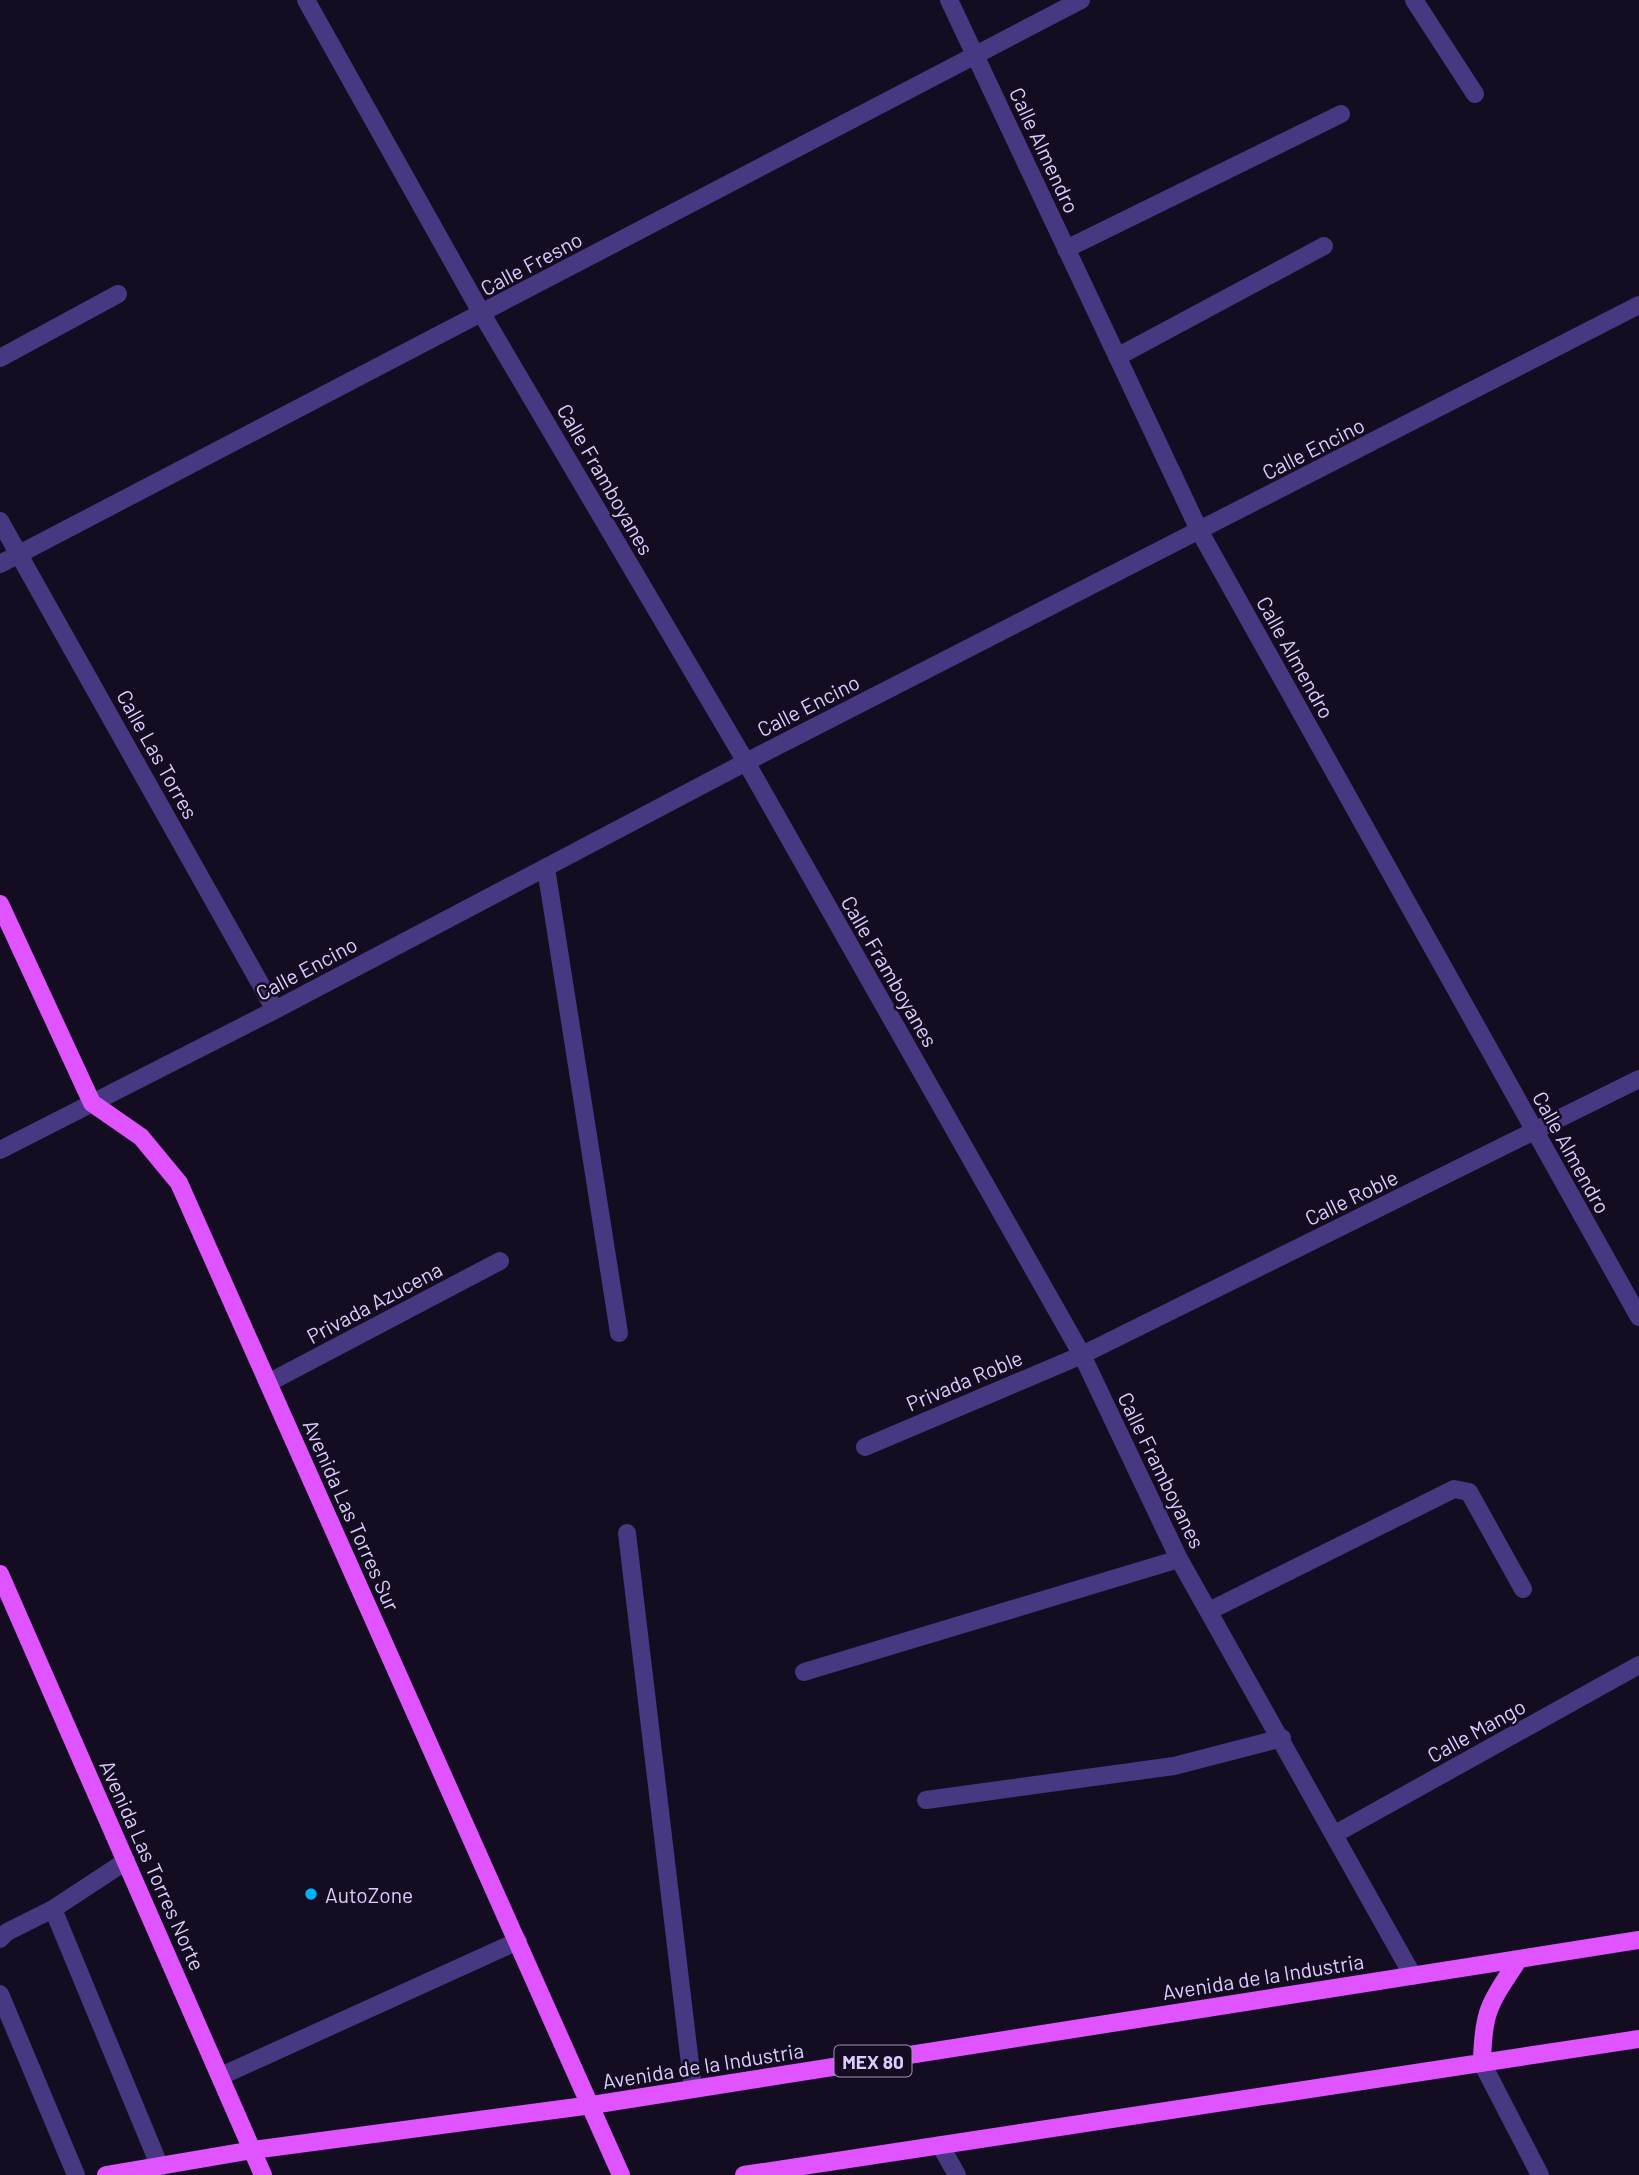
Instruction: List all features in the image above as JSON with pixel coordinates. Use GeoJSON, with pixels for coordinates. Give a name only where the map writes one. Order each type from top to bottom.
{"type":"FeatureCollection","features":[{"type":"Feature","properties":{"kind":"main road"},"geometry":{"type":"LineString","coordinates":[[0,904],[92,1104]]}},
{"type":"Feature","properties":{"kind":"main road","name":"Avenida Las Torres Sur"},"geometry":{"type":"LineString","coordinates":[[92,1104],[141,1137],[179,1183],[621,2175]]}},
{"type":"Feature","properties":{"kind":"main road","name":"Avenida Las Torres Norte"},"geometry":{"type":"LineString","coordinates":[[0,1574],[263,2175]]}},
{"type":"Feature","properties":{"kind":"main road","name":"Avenida de la Industria"},"geometry":{"type":"LineString","coordinates":[[106,2175],[253,2150],[592,2105],[1639,1940]]}},
{"type":"Feature","properties":{"kind":"main road"},"geometry":{"type":"LineString","coordinates":[[1482,2063],[1482,2031],[1488,2006],[1519,1959]]}},
{"type":"Feature","properties":{"kind":"main road"},"geometry":{"type":"LineString","coordinates":[[744,2175],[789,2172],[940,2145],[1639,2039]]}},
{"type":"Feature","properties":{"kind":"street","name":"Calle Framboyanes"},"geometry":{"type":"LineString","coordinates":[[306,0],[482,314],[746,762],[1082,1355],[1179,1559],[1282,1738],[1413,1976]]}},
{"type":"Feature","properties":{"kind":"street","name":"Calle Almendro"},"geometry":{"type":"LineString","coordinates":[[949,0],[1200,532],[1639,1317]]}},
{"type":"Feature","properties":{"kind":"street","name":"Calle Fresno"},"geometry":{"type":"LineString","coordinates":[[0,564],[1081,0]]}},
{"type":"Feature","properties":{"kind":"street"},"geometry":{"type":"LineString","coordinates":[[1415,0],[1475,94]]}},
{"type":"Feature","properties":{"kind":"street"},"geometry":{"type":"LineString","coordinates":[[1066,249],[1340,114]]}},
{"type":"Feature","properties":{"kind":"street"},"geometry":{"type":"LineString","coordinates":[[1117,357],[1324,246]]}},
{"type":"Feature","properties":{"kind":"street"},"geometry":{"type":"LineString","coordinates":[[0,358],[118,294]]}},
{"type":"Feature","properties":{"kind":"street","name":"Calle Encino"},"geometry":{"type":"LineString","coordinates":[[0,1150],[275,1010],[746,762],[1639,305]]}},
{"type":"Feature","properties":{"kind":"street","name":"Calle Las Torres"},"geometry":{"type":"LineString","coordinates":[[0,521],[275,1010]]}},
{"type":"Feature","properties":{"kind":"street"},"geometry":{"type":"LineString","coordinates":[[545,868],[619,1334]]}},
{"type":"Feature","properties":{"kind":"street","name":"Calle Roble"},"geometry":{"type":"LineString","coordinates":[[1082,1355],[1639,1079]]}},
{"type":"Feature","properties":{"kind":"street","name":"Privada Azucena"},"geometry":{"type":"LineString","coordinates":[[268,1383],[500,1261]]}},
{"type":"Feature","properties":{"kind":"street","name":"Privada Roble"},"geometry":{"type":"LineString","coordinates":[[865,1447],[1082,1355]]}},
{"type":"Feature","properties":{"kind":"street"},"geometry":{"type":"LineString","coordinates":[[1209,1611],[1454,1489],[1469,1492],[1523,1588]]}},
{"type":"Feature","properties":{"kind":"street"},"geometry":{"type":"LineString","coordinates":[[627,1533],[693,2089]]}},
{"type":"Feature","properties":{"kind":"street"},"geometry":{"type":"LineString","coordinates":[[804,1672],[1179,1559]]}},
{"type":"Feature","properties":{"kind":"street","name":"Calle Mango"},"geometry":{"type":"LineString","coordinates":[[1335,1834],[1639,1665]]}},
{"type":"Feature","properties":{"kind":"street"},"geometry":{"type":"LineString","coordinates":[[926,1800],[1174,1766],[1282,1738]]}},
{"type":"Feature","properties":{"kind":"street"},"geometry":{"type":"LineString","coordinates":[[0,1939],[7,1932],[54,1909],[126,1861]]}},
{"type":"Feature","properties":{"kind":"street"},"geometry":{"type":"LineString","coordinates":[[54,1909],[160,2167]]}},
{"type":"Feature","properties":{"kind":"street"},"geometry":{"type":"LineString","coordinates":[[221,2076],[518,1941]]}},
{"type":"Feature","properties":{"kind":"street"},"geometry":{"type":"LineString","coordinates":[[0,1994],[76,2175]]}},
{"type":"Feature","properties":{"kind":"street"},"geometry":{"type":"LineString","coordinates":[[1482,2063],[1540,2175]]}},
{"type":"Feature","properties":{"kind":"street"},"geometry":{"type":"LineString","coordinates":[[940,2145],[957,2175]]}},
{"type":"Feature","properties":{"kind":"place","name":"AutoZone"},"geometry":{"type":"Point","coordinates":[311,1894]}}]}
